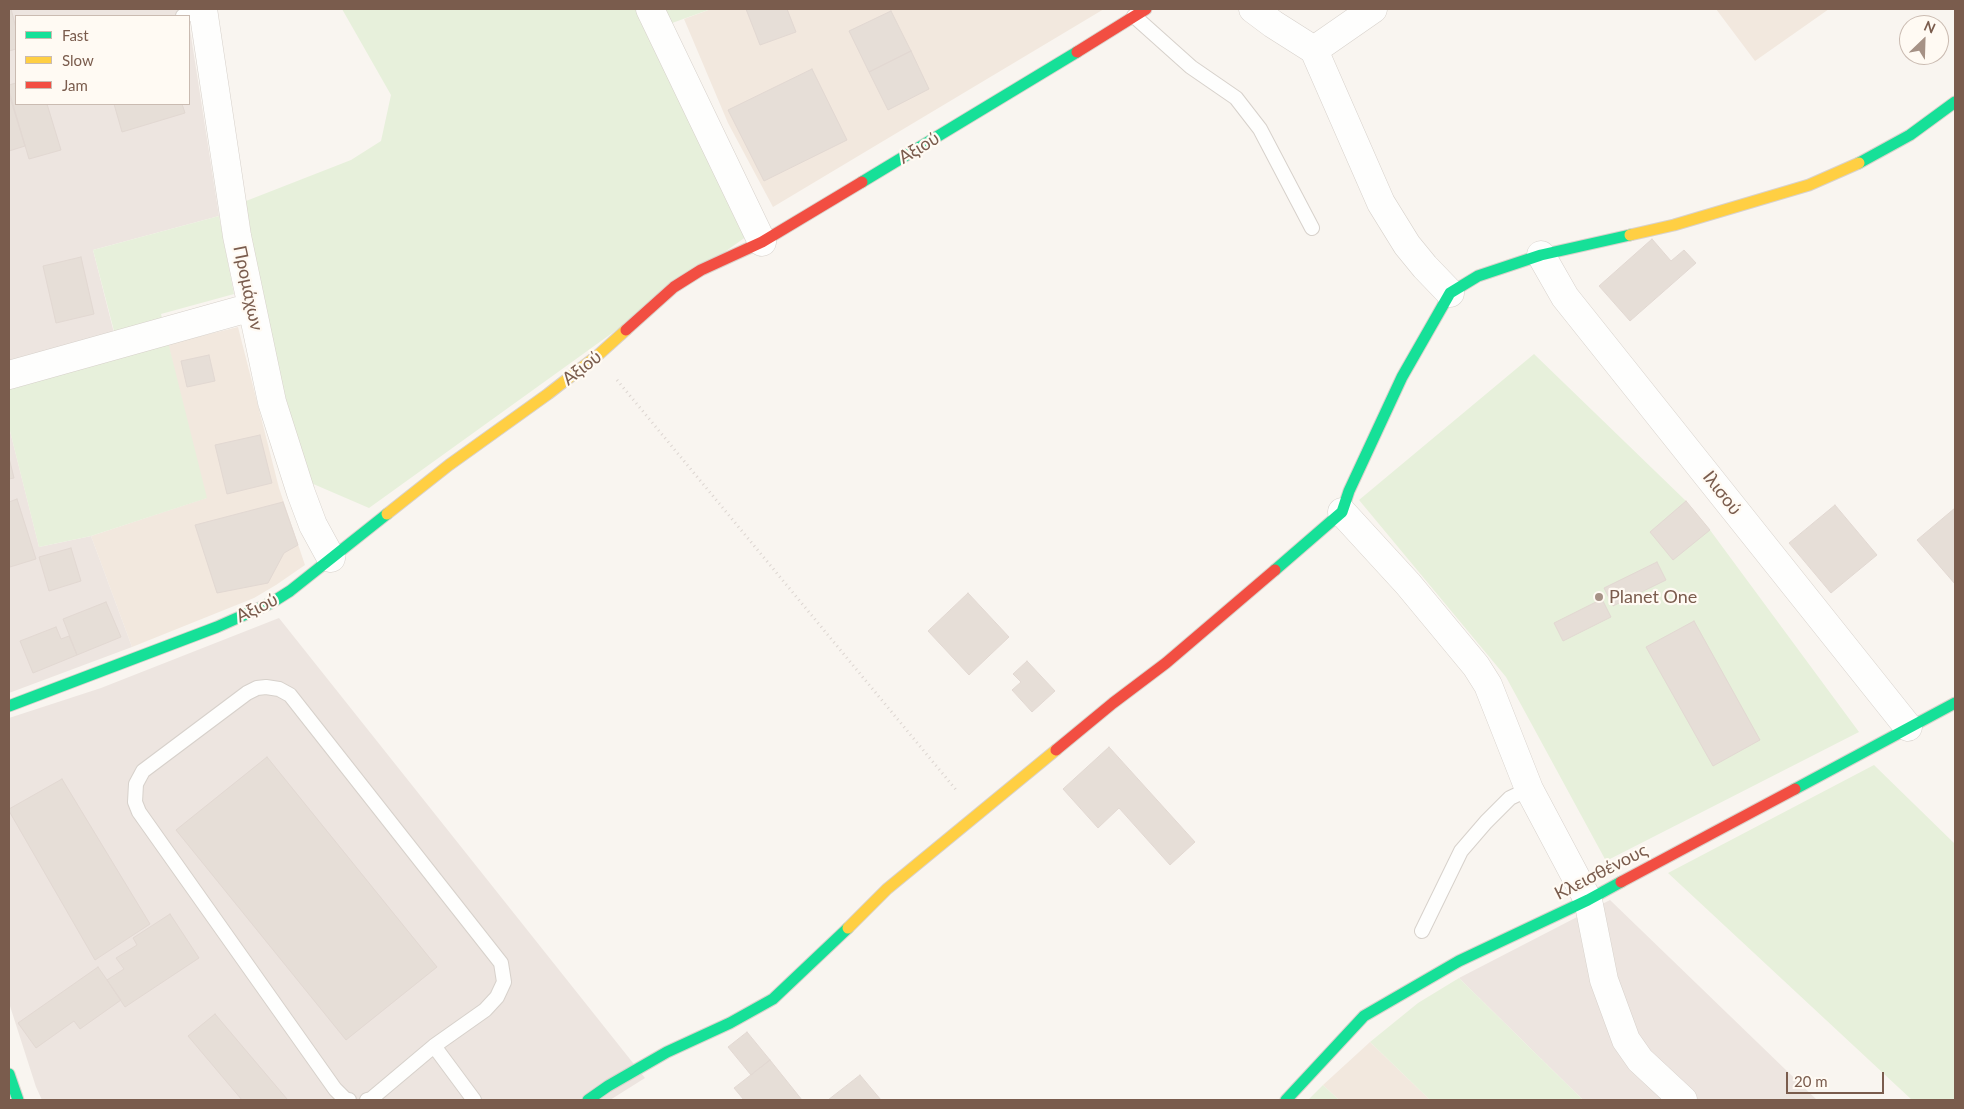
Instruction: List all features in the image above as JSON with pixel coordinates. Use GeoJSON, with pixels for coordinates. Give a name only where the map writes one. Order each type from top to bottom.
{"type":"FeatureCollection","features":[{"type":"Feature","properties":{"kind":"street"},"geometry":{"type":"LineString","coordinates":[[650,9],[762,242]]}},
{"type":"Feature","properties":{"kind":"street"},"geometry":{"type":"LineString","coordinates":[[1253,9],[1314,50],[1381,203],[1407,245],[1450,293]]}},
{"type":"Feature","properties":{"kind":"street"},"geometry":{"type":"LineString","coordinates":[[1314,50],[1373,9]]}},
{"type":"Feature","properties":{"kind":"street","name":"Προμάχων"},"geometry":{"type":"LineString","coordinates":[[197,12],[237,236],[272,402],[288,456],[313,525],[331,558]]}},
{"type":"Feature","properties":{"kind":"street","name":"Αξιού"},"geometry":{"type":"LineString","coordinates":[[9,706],[218,627],[290,592],[449,465],[548,394],[597,356],[674,287],[701,270],[762,242],[1140,12]]}},
{"type":"Feature","properties":{"kind":"street"},"geometry":{"type":"LineString","coordinates":[[588,1100],[608,1086],[667,1052],[730,1023],[773,999],[887,889],[1113,703],[1166,663],[1342,512],[1349,491],[1402,377],[1450,293],[1478,276],[1541,255],[1674,225],[1809,185],[1848,170],[1878,154],[1917,130],[1955,102]]}},
{"type":"Feature","properties":{"kind":"street","name":"Ιλισού"},"geometry":{"type":"LineString","coordinates":[[1541,255],[1565,297],[1908,727]]}},
{"type":"Feature","properties":{"kind":"street"},"geometry":{"type":"LineString","coordinates":[[9,375],[252,306]]}},
{"type":"Feature","properties":{"kind":"street"},"geometry":{"type":"LineString","coordinates":[[1342,512],[1408,584],[1476,666],[1488,685],[1530,789],[1588,900],[1604,980],[1626,1040],[1640,1060],[1683,1100]]}},
{"type":"Feature","properties":{"kind":"street","name":"Κλεισθένους"},"geometry":{"type":"LineString","coordinates":[[1286,1100],[1364,1016],[1459,960],[1588,900],[1955,703]]}},
{"type":"Feature","properties":{"kind":"street"},"geometry":{"type":"LineString","coordinates":[[9,1074],[18,1100]]}},
{"type":"Feature","properties":{"kind":"lane"},"geometry":{"type":"LineString","coordinates":[[1140,12],[1191,67],[1236,98],[1260,129],[1312,228]]}},
{"type":"Feature","properties":{"kind":"lane"},"geometry":{"type":"LineString","coordinates":[[349,1100],[346,1100],[335,1089],[139,812],[136,802],[136,784],[144,771],[247,693],[257,688],[279,689],[290,695],[501,963],[504,982],[497,997],[485,1010],[434,1046],[371,1099],[367,1100]]}},
{"type":"Feature","properties":{"kind":"lane"},"geometry":{"type":"LineString","coordinates":[[1422,930],[1461,851],[1510,798],[1530,789]]}},
{"type":"Feature","properties":{"kind":"lane"},"geometry":{"type":"LineString","coordinates":[[434,1046],[474,1100]]}},
{"type":"Feature","properties":{"kind":"path"},"geometry":{"type":"LineString","coordinates":[[597,356],[977,814]]}},
{"type":"Feature","properties":{"kind":"shaded area"},"geometry":{"type":"Polygon","coordinates":[[[9,9],[186,9],[188,15],[15,15],[15,105],[190,105],[190,29],[219,216],[93,250],[114,333],[9,364],[9,9]]]}},
{"type":"Feature","properties":{"kind":"shaded area"},"geometry":{"type":"Polygon","coordinates":[[[711,9],[1104,9],[773,207],[728,123],[684,19],[711,9]]]}},
{"type":"Feature","properties":{"kind":"shaded area"},"geometry":{"type":"Polygon","coordinates":[[[1716,9],[1829,9],[1755,61],[1716,9]]]}},
{"type":"Feature","properties":{"kind":"shaded area"},"geometry":{"type":"Polygon","coordinates":[[[238,327],[279,488],[305,565],[254,598],[132,647],[91,536],[206,498],[168,344],[238,327]]]}},
{"type":"Feature","properties":{"kind":"shaded area"},"geometry":{"type":"Polygon","coordinates":[[[9,427],[39,547],[91,536],[132,647],[9,693],[9,427]]]}},
{"type":"Feature","properties":{"kind":"shaded area"},"geometry":{"type":"Polygon","coordinates":[[[279,618],[645,1078],[610,1100],[42,1100],[9,1003],[9,718],[101,688],[279,618]]]}},
{"type":"Feature","properties":{"kind":"shaded area"},"geometry":{"type":"Polygon","coordinates":[[[1610,900],[1817,1100],[1583,1100],[1459,978],[1610,900]]]}},
{"type":"Feature","properties":{"kind":"shaded area"},"geometry":{"type":"Polygon","coordinates":[[[1370,1042],[1430,1100],[1339,1100],[1323,1085],[1370,1042]]]}},
{"type":"Feature","properties":{"kind":"green space"},"geometry":{"type":"Polygon","coordinates":[[[342,9],[711,9],[661,27],[754,231],[369,508],[311,483],[277,376],[245,220],[246,201],[351,160],[381,141],[391,95],[342,9]]]}},
{"type":"Feature","properties":{"kind":"green space"},"geometry":{"type":"Polygon","coordinates":[[[219,216],[234,294],[161,314],[207,498],[91,536],[39,547],[9,427],[9,389],[121,358],[93,250],[219,216]]]}},
{"type":"Feature","properties":{"kind":"green space","name":"Planet One"},"geometry":{"type":"Polygon","coordinates":[[[1534,354],[1686,501],[1710,530],[1859,732],[1606,861],[1506,677],[1359,500],[1534,354]]]}},
{"type":"Feature","properties":{"kind":"green space"},"geometry":{"type":"Polygon","coordinates":[[[1874,765],[1955,844],[1955,1100],[1912,1100],[1668,873],[1874,765]]]}},
{"type":"Feature","properties":{"kind":"green space"},"geometry":{"type":"Polygon","coordinates":[[[1459,978],[1583,1100],[1430,1100],[1370,1042],[1418,1003],[1459,978]]]}},
{"type":"Feature","properties":{"kind":"green space"},"geometry":{"type":"Polygon","coordinates":[[[1323,1085],[1339,1100],[1308,1100],[1323,1085]]]}},
{"type":"Feature","properties":{"kind":"building"},"geometry":{"type":"Polygon","coordinates":[[[9,9],[11,9],[15,24],[15,49],[9,51],[9,9]]]}},
{"type":"Feature","properties":{"kind":"building"},"geometry":{"type":"Polygon","coordinates":[[[746,9],[787,9],[796,32],[760,45],[746,9]]]}},
{"type":"Feature","properties":{"kind":"building"},"geometry":{"type":"Polygon","coordinates":[[[891,11],[911,51],[869,72],[849,31],[891,11]]]}},
{"type":"Feature","properties":{"kind":"building"},"geometry":{"type":"Polygon","coordinates":[[[911,51],[929,89],[888,110],[869,72],[911,51]]]}},
{"type":"Feature","properties":{"kind":"building"},"geometry":{"type":"Polygon","coordinates":[[[812,69],[847,140],[764,181],[728,110],[812,69]]]}},
{"type":"Feature","properties":{"kind":"building"},"geometry":{"type":"Polygon","coordinates":[[[15,83],[15,105],[47,105],[61,150],[29,159],[9,91],[9,85],[15,83]]]}},
{"type":"Feature","properties":{"kind":"building"},"geometry":{"type":"Polygon","coordinates":[[[9,94],[25,146],[9,151],[9,94]]]}},
{"type":"Feature","properties":{"kind":"building"},"geometry":{"type":"Polygon","coordinates":[[[114,105],[182,105],[185,113],[122,132],[114,105]]]}},
{"type":"Feature","properties":{"kind":"building"},"geometry":{"type":"Polygon","coordinates":[[[1652,239],[1671,261],[1684,250],[1696,263],[1630,321],[1599,286],[1652,239]]]}},
{"type":"Feature","properties":{"kind":"building"},"geometry":{"type":"Polygon","coordinates":[[[81,257],[94,314],[56,323],[43,266],[81,257]]]}},
{"type":"Feature","properties":{"kind":"building"},"geometry":{"type":"Polygon","coordinates":[[[209,355],[215,381],[187,387],[181,361],[209,355]]]}},
{"type":"Feature","properties":{"kind":"building"},"geometry":{"type":"Polygon","coordinates":[[[260,435],[272,483],[227,494],[215,445],[260,435]]]}},
{"type":"Feature","properties":{"kind":"building"},"geometry":{"type":"Polygon","coordinates":[[[9,458],[14,478],[9,479],[9,458]]]}},
{"type":"Feature","properties":{"kind":"building"},"geometry":{"type":"Polygon","coordinates":[[[17,499],[36,559],[10,567],[9,502],[17,499]]]}},
{"type":"Feature","properties":{"kind":"building"},"geometry":{"type":"Polygon","coordinates":[[[1686,501],[1710,530],[1673,560],[1650,532],[1686,501]]]}},
{"type":"Feature","properties":{"kind":"building"},"geometry":{"type":"Polygon","coordinates":[[[283,502],[298,545],[284,553],[268,583],[217,593],[195,525],[283,502]]]}},
{"type":"Feature","properties":{"kind":"building"},"geometry":{"type":"Polygon","coordinates":[[[1835,505],[1877,555],[1831,593],[1789,543],[1835,505]]]}},
{"type":"Feature","properties":{"kind":"building"},"geometry":{"type":"Polygon","coordinates":[[[1955,508],[1955,584],[1917,540],[1955,508]]]}},
{"type":"Feature","properties":{"kind":"building"},"geometry":{"type":"Polygon","coordinates":[[[71,548],[81,581],[49,591],[39,557],[71,548]]]}},
{"type":"Feature","properties":{"kind":"building"},"geometry":{"type":"Polygon","coordinates":[[[1657,562],[1666,580],[1613,606],[1604,588],[1657,562]]]}},
{"type":"Feature","properties":{"kind":"building"},"geometry":{"type":"Polygon","coordinates":[[[968,593],[1009,637],[969,675],[928,631],[968,593]]]}},
{"type":"Feature","properties":{"kind":"building"},"geometry":{"type":"Polygon","coordinates":[[[1602,599],[1611,617],[1563,641],[1554,623],[1602,599]]]}},
{"type":"Feature","properties":{"kind":"building"},"geometry":{"type":"Polygon","coordinates":[[[106,602],[121,637],[77,655],[63,619],[106,602]]]}},
{"type":"Feature","properties":{"kind":"building"},"geometry":{"type":"Polygon","coordinates":[[[1694,621],[1760,740],[1713,766],[1646,647],[1694,621]]]}},
{"type":"Feature","properties":{"kind":"building"},"geometry":{"type":"Polygon","coordinates":[[[56,627],[61,639],[69,636],[77,655],[33,673],[20,641],[56,627]]]}},
{"type":"Feature","properties":{"kind":"building"},"geometry":{"type":"Polygon","coordinates":[[[1027,661],[1055,691],[1032,712],[1012,690],[1021,682],[1013,674],[1027,661]]]}},
{"type":"Feature","properties":{"kind":"building"},"geometry":{"type":"Polygon","coordinates":[[[1109,747],[1195,842],[1170,865],[1119,808],[1098,828],[1063,789],[1109,747]]]}},
{"type":"Feature","properties":{"kind":"building"},"geometry":{"type":"Polygon","coordinates":[[[267,757],[437,967],[346,1040],[176,830],[267,757]]]}},
{"type":"Feature","properties":{"kind":"building"},"geometry":{"type":"Polygon","coordinates":[[[62,779],[150,924],[95,960],[9,811],[9,809],[62,779]]]}},
{"type":"Feature","properties":{"kind":"building"},"geometry":{"type":"Polygon","coordinates":[[[170,914],[199,958],[125,1007],[107,980],[124,969],[116,958],[137,945],[133,938],[170,914]]]}},
{"type":"Feature","properties":{"kind":"building"},"geometry":{"type":"Polygon","coordinates":[[[98,967],[121,1000],[80,1029],[74,1021],[36,1048],[18,1023],[98,967]]]}},
{"type":"Feature","properties":{"kind":"building"},"geometry":{"type":"Polygon","coordinates":[[[215,1014],[286,1100],[242,1100],[188,1036],[215,1014]]]}},
{"type":"Feature","properties":{"kind":"building"},"geometry":{"type":"Polygon","coordinates":[[[747,1032],[770,1060],[751,1075],[728,1047],[747,1032]]]}},
{"type":"Feature","properties":{"kind":"building"},"geometry":{"type":"Polygon","coordinates":[[[770,1060],[802,1100],[744,1100],[734,1088],[770,1060]]]}},
{"type":"Feature","properties":{"kind":"building"},"geometry":{"type":"Polygon","coordinates":[[[860,1075],[881,1100],[828,1100],[860,1075]]]}},
{"type":"Feature","properties":{"kind":"traffic: fast"},"geometry":{"type":"LineString","coordinates":[[862,182],[1077,52]]}},
{"type":"Feature","properties":{"kind":"traffic: fast"},"geometry":{"type":"LineString","coordinates":[[1859,163],[1910,135],[1955,102]]}},
{"type":"Feature","properties":{"kind":"traffic: fast"},"geometry":{"type":"LineString","coordinates":[[1275,570],[1342,512],[1349,491],[1402,377],[1450,293],[1478,276],[1541,255],[1630,235]]}},
{"type":"Feature","properties":{"kind":"traffic: fast"},"geometry":{"type":"LineString","coordinates":[[9,706],[217,627],[271,603],[290,591],[387,514]]}},
{"type":"Feature","properties":{"kind":"traffic: fast"},"geometry":{"type":"LineString","coordinates":[[1795,789],[1955,703]]}},
{"type":"Feature","properties":{"kind":"traffic: fast"},"geometry":{"type":"LineString","coordinates":[[1286,1100],[1364,1016],[1459,961],[1588,900],[1621,882]]}},
{"type":"Feature","properties":{"kind":"traffic: fast"},"geometry":{"type":"LineString","coordinates":[[588,1100],[608,1086],[667,1052],[730,1023],[773,999],[848,928]]}},
{"type":"Feature","properties":{"kind":"traffic: fast"},"geometry":{"type":"LineString","coordinates":[[9,1074],[18,1100]]}},
{"type":"Feature","properties":{"kind":"traffic: slow"},"geometry":{"type":"LineString","coordinates":[[1630,235],[1674,225],[1809,185],[1859,163]]}},
{"type":"Feature","properties":{"kind":"traffic: slow"},"geometry":{"type":"LineString","coordinates":[[387,514],[449,465],[548,394],[597,356],[626,330]]}},
{"type":"Feature","properties":{"kind":"traffic: slow"},"geometry":{"type":"LineString","coordinates":[[848,928],[887,889],[1056,750]]}},
{"type":"Feature","properties":{"kind":"traffic: jam"},"geometry":{"type":"LineString","coordinates":[[1077,52],[1146,9]]}},
{"type":"Feature","properties":{"kind":"traffic: jam"},"geometry":{"type":"LineString","coordinates":[[626,330],[674,287],[701,270],[762,242],[862,182]]}},
{"type":"Feature","properties":{"kind":"traffic: jam"},"geometry":{"type":"LineString","coordinates":[[1056,750],[1113,703],[1166,663],[1275,570]]}},
{"type":"Feature","properties":{"kind":"traffic: jam"},"geometry":{"type":"LineString","coordinates":[[1621,882],[1795,789]]}},
{"type":"Feature","properties":{"kind":"place","name":"Planet One"},"geometry":{"type":"Point","coordinates":[1599,597]}}]}
